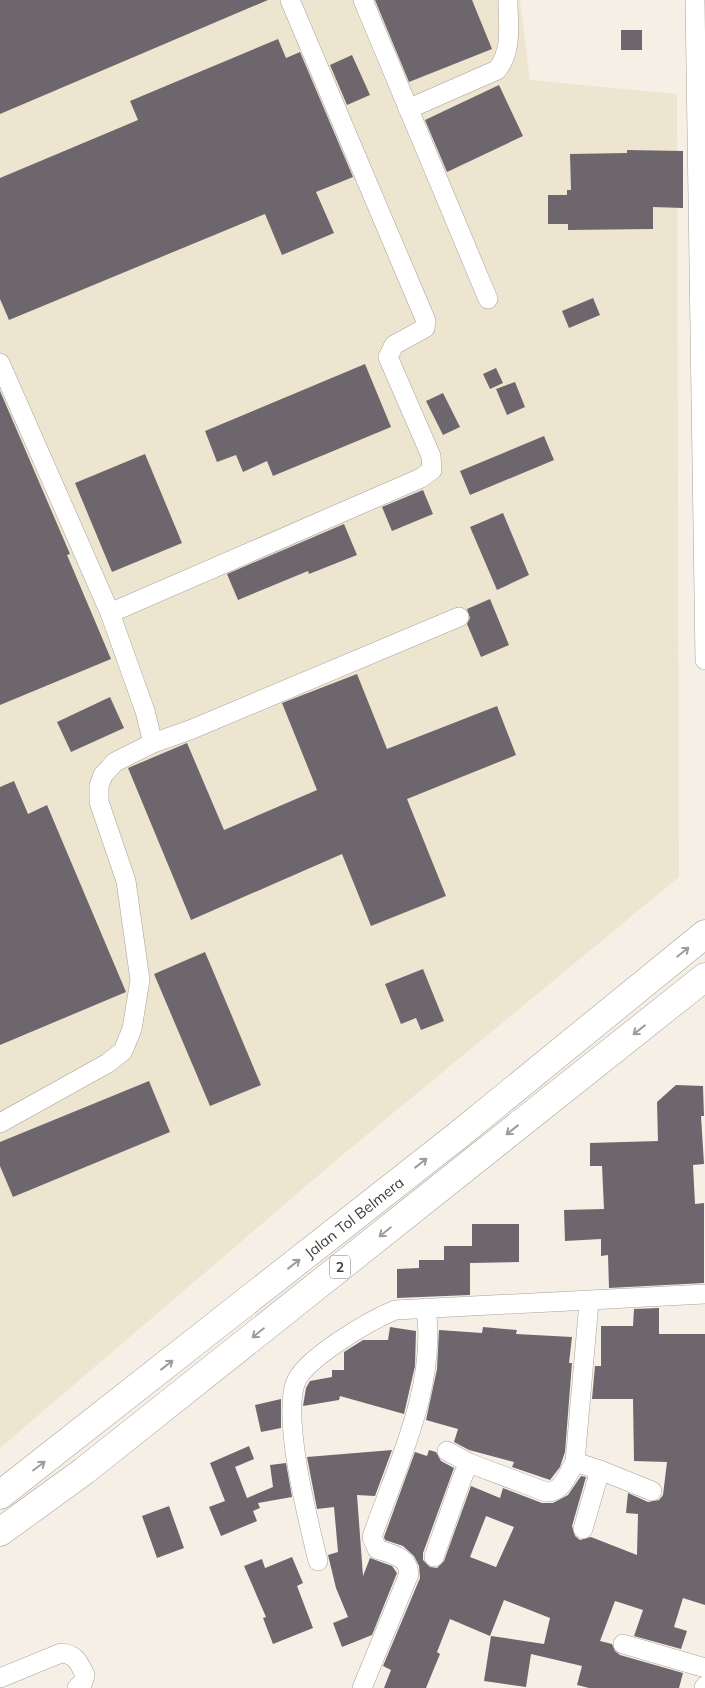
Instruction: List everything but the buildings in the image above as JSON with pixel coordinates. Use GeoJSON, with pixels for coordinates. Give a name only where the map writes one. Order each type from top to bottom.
{"type":"FeatureCollection","features":[{"type":"Feature","properties":{"kind":"highway","name":"Jalan Tol Belmera"},"geometry":{"type":"LineString","coordinates":[[0,1495],[433,1154],[705,934]]}},
{"type":"Feature","properties":{"kind":"highway","name":"Jalan Tol Belmera"},"geometry":{"type":"LineString","coordinates":[[0,1532],[84,1471],[705,978]]}},
{"type":"Feature","properties":{"kind":"street"},"geometry":{"type":"LineString","coordinates":[[110,613],[421,478],[432,470],[430,456],[388,357],[394,344],[425,328],[426,321],[290,0]]}},
{"type":"Feature","properties":{"kind":"street"},"geometry":{"type":"LineString","coordinates":[[363,0],[488,299]]}},
{"type":"Feature","properties":{"kind":"street"},"geometry":{"type":"LineString","coordinates":[[408,109],[496,70],[505,60],[508,49],[508,0]]}},
{"type":"Feature","properties":{"kind":"street"},"geometry":{"type":"LineString","coordinates":[[695,0],[701,106],[705,660]]}},
{"type":"Feature","properties":{"kind":"street"},"geometry":{"type":"LineString","coordinates":[[0,363],[110,613],[145,711],[154,743]]}},
{"type":"Feature","properties":{"kind":"street"},"geometry":{"type":"LineString","coordinates":[[0,1123],[108,1063],[123,1051],[132,1028],[140,980],[126,881],[99,802],[99,786],[103,775],[115,762],[154,743],[190,730],[459,617]]}},
{"type":"Feature","properties":{"kind":"street"},"geometry":{"type":"LineString","coordinates":[[318,1561],[308,1521],[294,1442],[292,1416],[295,1383],[327,1350],[371,1320],[395,1310],[589,1302],[705,1294]]}},
{"type":"Feature","properties":{"kind":"street"},"geometry":{"type":"LineString","coordinates":[[447,1451],[470,1464],[546,1492],[553,1493],[559,1489],[575,1462],[589,1302]]}},
{"type":"Feature","properties":{"kind":"street"},"geometry":{"type":"LineString","coordinates":[[362,1688],[409,1574],[406,1562],[401,1558],[377,1550],[372,1537],[421,1394],[427,1353],[428,1322],[426,1308]]}},
{"type":"Feature","properties":{"kind":"street"},"geometry":{"type":"LineString","coordinates":[[575,1462],[652,1491]]}},
{"type":"Feature","properties":{"kind":"street"},"geometry":{"type":"LineString","coordinates":[[434,1557],[462,1478],[470,1464]]}},
{"type":"Feature","properties":{"kind":"street"},"geometry":{"type":"LineString","coordinates":[[583,1528],[600,1470]]}},
{"type":"Feature","properties":{"kind":"street"},"geometry":{"type":"LineString","coordinates":[[623,1644],[705,1668]]}},
{"type":"Feature","properties":{"kind":"street"},"geometry":{"type":"LineString","coordinates":[[0,1678],[61,1653],[70,1653],[77,1659],[85,1675],[83,1682],[77,1688]]}},
{"type":"Feature","properties":{"kind":"shaded area"},"geometry":{"type":"Polygon","coordinates":[[[0,0],[520,0],[530,80],[677,94],[679,877],[340,1157],[0,1448],[0,0]]]}}]}
